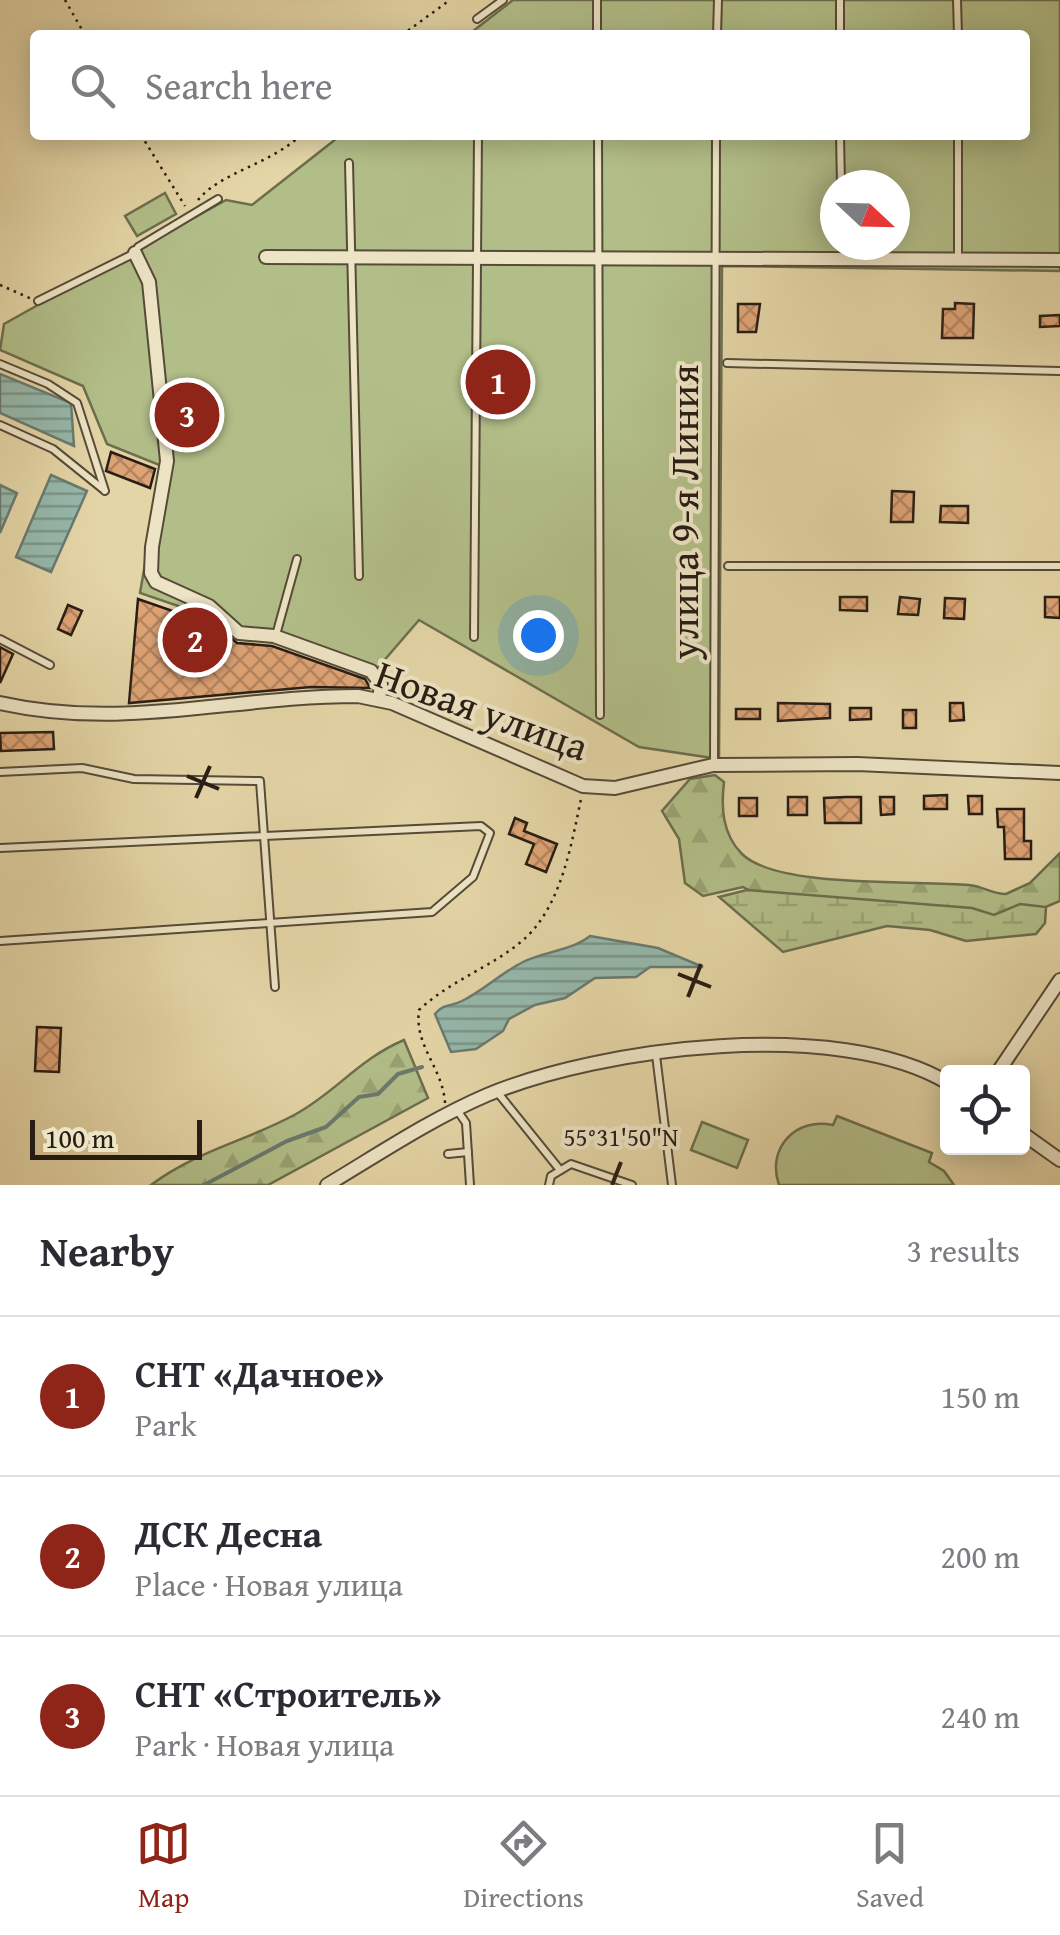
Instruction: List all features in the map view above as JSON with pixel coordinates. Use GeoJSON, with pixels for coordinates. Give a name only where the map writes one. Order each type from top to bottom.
{"type":"FeatureCollection","features":[{"type":"Feature","properties":{"kind":"street","name":"Новая улица"},"geometry":{"type":"LineString","coordinates":[[135,253],[149,282],[167,461],[151,573],[163,587],[208,606],[239,633],[276,637],[371,671],[380,684],[379,700]]}},
{"type":"Feature","properties":{"kind":"street"},"geometry":{"type":"LineString","coordinates":[[266,256],[714,258],[820,253]]}},
{"type":"Feature","properties":{"kind":"street"},"geometry":{"type":"LineString","coordinates":[[910,256],[1060,260]]}},
{"type":"Feature","properties":{"kind":"street","name":"Новая улица"},"geometry":{"type":"LineString","coordinates":[[0,703],[75,716],[342,696],[379,700],[584,786],[615,788],[714,765],[857,764],[1060,772]]}},
{"type":"Feature","properties":{"kind":"street"},"geometry":{"type":"LineString","coordinates":[[1003,1065],[1060,980]]}},
{"type":"Feature","properties":{"kind":"street"},"geometry":{"type":"LineString","coordinates":[[327,1185],[452,1111],[497,1092],[576,1070],[656,1055],[776,1045],[834,1046],[890,1057],[940,1080]]}},
{"type":"Feature","properties":{"kind":"street"},"geometry":{"type":"LineString","coordinates":[[1030,1139],[1060,1160]]}},
{"type":"Feature","properties":{"kind":"lane"},"geometry":{"type":"LineString","coordinates":[[477,19],[503,0]]}},
{"type":"Feature","properties":{"kind":"lane"},"geometry":{"type":"LineString","coordinates":[[597,0],[598,30]]}},
{"type":"Feature","properties":{"kind":"lane"},"geometry":{"type":"LineString","coordinates":[[717,30],[718,0]]}},
{"type":"Feature","properties":{"kind":"lane"},"geometry":{"type":"LineString","coordinates":[[840,0],[840,30]]}},
{"type":"Feature","properties":{"kind":"lane"},"geometry":{"type":"LineString","coordinates":[[958,0],[958,30]]}},
{"type":"Feature","properties":{"kind":"lane"},"geometry":{"type":"LineString","coordinates":[[474,637],[478,140]]}},
{"type":"Feature","properties":{"kind":"lane"},"geometry":{"type":"LineString","coordinates":[[598,140],[600,715]]}},
{"type":"Feature","properties":{"kind":"lane","name":"улица 9-я Линия"},"geometry":{"type":"LineString","coordinates":[[714,765],[716,140]]}},
{"type":"Feature","properties":{"kind":"lane"},"geometry":{"type":"LineString","coordinates":[[840,140],[840,170]]}},
{"type":"Feature","properties":{"kind":"lane"},"geometry":{"type":"LineString","coordinates":[[958,140],[958,258]]}},
{"type":"Feature","properties":{"kind":"lane"},"geometry":{"type":"LineString","coordinates":[[349,163],[348,258],[359,576]]}},
{"type":"Feature","properties":{"kind":"lane"},"geometry":{"type":"LineString","coordinates":[[38,302],[135,253],[218,199]]}},
{"type":"Feature","properties":{"kind":"lane"},"geometry":{"type":"LineString","coordinates":[[727,363],[1060,371]]}},
{"type":"Feature","properties":{"kind":"lane"},"geometry":{"type":"LineString","coordinates":[[0,364],[48,384],[78,402],[105,491],[53,449],[0,425]]}},
{"type":"Feature","properties":{"kind":"lane"},"geometry":{"type":"LineString","coordinates":[[276,637],[297,559]]}},
{"type":"Feature","properties":{"kind":"lane"},"geometry":{"type":"LineString","coordinates":[[728,566],[1060,566]]}},
{"type":"Feature","properties":{"kind":"lane"},"geometry":{"type":"LineString","coordinates":[[0,639],[50,666]]}},
{"type":"Feature","properties":{"kind":"lane"},"geometry":{"type":"LineString","coordinates":[[0,772],[82,768],[134,778],[260,781],[274,987]]}},
{"type":"Feature","properties":{"kind":"lane"},"geometry":{"type":"LineString","coordinates":[[0,848],[481,826],[490,834],[473,878],[432,912],[0,942]]}},
{"type":"Feature","properties":{"kind":"lane"},"geometry":{"type":"LineString","coordinates":[[656,1055],[672,1185]]}},
{"type":"Feature","properties":{"kind":"lane"},"geometry":{"type":"LineString","coordinates":[[497,1092],[560,1170]]}},
{"type":"Feature","properties":{"kind":"lane"},"geometry":{"type":"LineString","coordinates":[[452,1111],[466,1123],[470,1185]]}},
{"type":"Feature","properties":{"kind":"lane"},"geometry":{"type":"LineString","coordinates":[[448,1154],[468,1152]]}},
{"type":"Feature","properties":{"kind":"lane"},"geometry":{"type":"LineString","coordinates":[[548,1185],[571,1164],[632,1185]]}},
{"type":"Feature","properties":{"kind":"path"},"geometry":{"type":"LineString","coordinates":[[65,0],[82,30]]}},
{"type":"Feature","properties":{"kind":"path"},"geometry":{"type":"LineString","coordinates":[[409,30],[450,0]]}},
{"type":"Feature","properties":{"kind":"path"},"geometry":{"type":"LineString","coordinates":[[144,140],[191,215],[207,188],[260,166],[294,140]]}},
{"type":"Feature","properties":{"kind":"path"},"geometry":{"type":"LineString","coordinates":[[0,285],[38,302]]}},
{"type":"Feature","properties":{"kind":"path"},"geometry":{"type":"LineString","coordinates":[[452,1111],[444,1083],[420,1038],[418,1010],[446,985],[524,940],[552,906],[584,786]]}},
{"type":"Feature","properties":{"kind":"green space"},"geometry":{"type":"Polygon","coordinates":[[[513,0],[1060,0],[1060,271],[722,266],[719,759],[639,747],[419,620],[369,678],[295,646],[140,593],[162,466],[107,444],[83,386],[0,350],[4,324],[226,200],[252,205],[335,140],[1030,140],[1030,30],[474,30],[513,0]]]}},
{"type":"Feature","properties":{"kind":"green space"},"geometry":{"type":"Polygon","coordinates":[[[165,193],[176,214],[137,236],[125,216],[165,193]]]}},
{"type":"Feature","properties":{"kind":"green space"},"geometry":{"type":"Polygon","coordinates":[[[715,775],[724,782],[723,810],[730,838],[742,854],[760,865],[816,878],[969,885],[1006,894],[1030,883],[1060,853],[1060,901],[1027,915],[809,922],[743,887],[703,896],[685,883],[679,839],[662,811],[690,779],[715,775]]]}},
{"type":"Feature","properties":{"kind":"green space"},"geometry":{"type":"Polygon","coordinates":[[[747,890],[972,908],[994,915],[1020,904],[1046,907],[1045,923],[1036,934],[966,941],[930,930],[887,926],[783,952],[719,897],[747,890]]]}},
{"type":"Feature","properties":{"kind":"green space"},"geometry":{"type":"Polygon","coordinates":[[[404,1040],[428,1098],[268,1185],[151,1185],[205,1154],[296,1114],[374,1056],[404,1040]]]}},
{"type":"Feature","properties":{"kind":"green space"},"geometry":{"type":"Polygon","coordinates":[[[837,1116],[932,1153],[929,1162],[944,1171],[954,1185],[779,1185],[777,1159],[787,1138],[807,1126],[833,1125],[837,1116]]]}},
{"type":"Feature","properties":{"kind":"green space"},"geometry":{"type":"Polygon","coordinates":[[[702,1122],[748,1140],[737,1168],[691,1150],[702,1122]]]}},
{"type":"Feature","properties":{"kind":"shaded area"},"geometry":{"type":"Polygon","coordinates":[[[0,374],[71,403],[74,446],[0,413],[0,374]]]}},
{"type":"Feature","properties":{"kind":"shaded area"},"geometry":{"type":"Polygon","coordinates":[[[51,475],[87,491],[51,572],[16,557],[51,475]]]}},
{"type":"Feature","properties":{"kind":"shaded area"},"geometry":{"type":"Polygon","coordinates":[[[0,485],[17,493],[0,533],[0,485]]]}},
{"type":"Feature","properties":{"kind":"shaded area"},"geometry":{"type":"Polygon","coordinates":[[[590,936],[658,948],[703,967],[650,967],[636,977],[595,978],[565,998],[535,1005],[509,1019],[503,1031],[476,1049],[451,1052],[435,1014],[438,1011],[470,997],[523,962],[590,936]]]}},
{"type":"Feature","properties":{"kind":"building"},"geometry":{"type":"Polygon","coordinates":[[[955,303],[974,304],[973,338],[942,338],[943,309],[955,309],[955,303]]]}},
{"type":"Feature","properties":{"kind":"building"},"geometry":{"type":"Polygon","coordinates":[[[738,304],[760,304],[756,332],[738,332],[738,304]]]}},
{"type":"Feature","properties":{"kind":"building"},"geometry":{"type":"Polygon","coordinates":[[[1060,315],[1060,326],[1040,327],[1040,316],[1060,315]]]}},
{"type":"Feature","properties":{"kind":"building"},"geometry":{"type":"Polygon","coordinates":[[[111,452],[155,469],[150,488],[106,471],[111,452]]]}},
{"type":"Feature","properties":{"kind":"building"},"geometry":{"type":"Polygon","coordinates":[[[892,491],[914,492],[913,522],[891,522],[892,491]]]}},
{"type":"Feature","properties":{"kind":"building"},"geometry":{"type":"Polygon","coordinates":[[[941,506],[968,506],[968,523],[940,522],[941,506]]]}},
{"type":"Feature","properties":{"kind":"building"},"geometry":{"type":"Polygon","coordinates":[[[840,597],[867,597],[867,611],[840,610],[840,597]]]}},
{"type":"Feature","properties":{"kind":"building"},"geometry":{"type":"Polygon","coordinates":[[[900,597],[920,599],[918,615],[898,614],[900,597]]]}},
{"type":"Feature","properties":{"kind":"building"},"geometry":{"type":"Polygon","coordinates":[[[1045,597],[1060,597],[1060,618],[1045,617],[1045,597]]]}},
{"type":"Feature","properties":{"kind":"building"},"geometry":{"type":"Polygon","coordinates":[[[945,598],[965,599],[964,619],[944,618],[945,598]]]}},
{"type":"Feature","properties":{"kind":"building"},"geometry":{"type":"Polygon","coordinates":[[[138,599],[216,626],[237,643],[272,646],[365,679],[370,688],[311,687],[129,703],[138,599]]]}},
{"type":"Feature","properties":{"kind":"building"},"geometry":{"type":"Polygon","coordinates":[[[68,605],[82,611],[71,635],[58,629],[68,605]]]}},
{"type":"Feature","properties":{"kind":"building"},"geometry":{"type":"Polygon","coordinates":[[[0,647],[13,654],[0,683],[0,647]]]}},
{"type":"Feature","properties":{"kind":"building"},"geometry":{"type":"Polygon","coordinates":[[[778,703],[830,704],[830,718],[778,721],[778,703]]]}},
{"type":"Feature","properties":{"kind":"building"},"geometry":{"type":"Polygon","coordinates":[[[950,703],[963,703],[964,720],[950,721],[950,703]]]}},
{"type":"Feature","properties":{"kind":"building"},"geometry":{"type":"Polygon","coordinates":[[[850,708],[871,708],[871,719],[850,720],[850,708]]]}},
{"type":"Feature","properties":{"kind":"building"},"geometry":{"type":"Polygon","coordinates":[[[736,709],[760,709],[760,719],[736,719],[736,709]]]}},
{"type":"Feature","properties":{"kind":"building"},"geometry":{"type":"Polygon","coordinates":[[[903,710],[916,710],[916,728],[903,728],[903,710]]]}},
{"type":"Feature","properties":{"kind":"building"},"geometry":{"type":"Polygon","coordinates":[[[53,732],[54,749],[1,751],[0,733],[53,732]]]}},
{"type":"Feature","properties":{"kind":"building"},"geometry":{"type":"Polygon","coordinates":[[[947,795],[947,809],[924,809],[924,796],[947,795]]]}},
{"type":"Feature","properties":{"kind":"building"},"geometry":{"type":"Polygon","coordinates":[[[968,796],[982,796],[982,814],[969,814],[968,796]]]}},
{"type":"Feature","properties":{"kind":"building"},"geometry":{"type":"Polygon","coordinates":[[[788,797],[807,797],[807,815],[788,815],[788,797]]]}},
{"type":"Feature","properties":{"kind":"building"},"geometry":{"type":"Polygon","coordinates":[[[861,797],[861,823],[825,823],[824,798],[861,797]]]}},
{"type":"Feature","properties":{"kind":"building"},"geometry":{"type":"Polygon","coordinates":[[[880,797],[894,797],[894,814],[881,815],[880,797]]]}},
{"type":"Feature","properties":{"kind":"building"},"geometry":{"type":"Polygon","coordinates":[[[739,798],[757,798],[757,816],[739,816],[739,798]]]}},
{"type":"Feature","properties":{"kind":"building"},"geometry":{"type":"Polygon","coordinates":[[[997,809],[1024,809],[1024,841],[1031,841],[1031,859],[1005,859],[1004,827],[998,827],[997,809]]]}},
{"type":"Feature","properties":{"kind":"building"},"geometry":{"type":"Polygon","coordinates":[[[515,818],[527,823],[524,831],[557,844],[546,872],[526,864],[534,844],[509,834],[515,818]]]}},
{"type":"Feature","properties":{"kind":"building"},"geometry":{"type":"Polygon","coordinates":[[[37,1027],[61,1028],[59,1072],[35,1071],[37,1027]]]}},
{"type":"Feature","properties":{"kind":"waterway"},"geometry":{"type":"LineString","coordinates":[[204,1185],[287,1141],[326,1127],[359,1097],[378,1094],[398,1074],[422,1067]]}},
{"type":"Feature","properties":{"kind":"place","name":"СНТ «Дачное»"},"geometry":{"type":"Point","coordinates":[498,382]}},
{"type":"Feature","properties":{"kind":"place","name":"СНТ «Строитель»"},"geometry":{"type":"Point","coordinates":[187,415]}},
{"type":"Feature","properties":{"kind":"place","name":"ДСК Десна"},"geometry":{"type":"Point","coordinates":[195,640]}}]}
